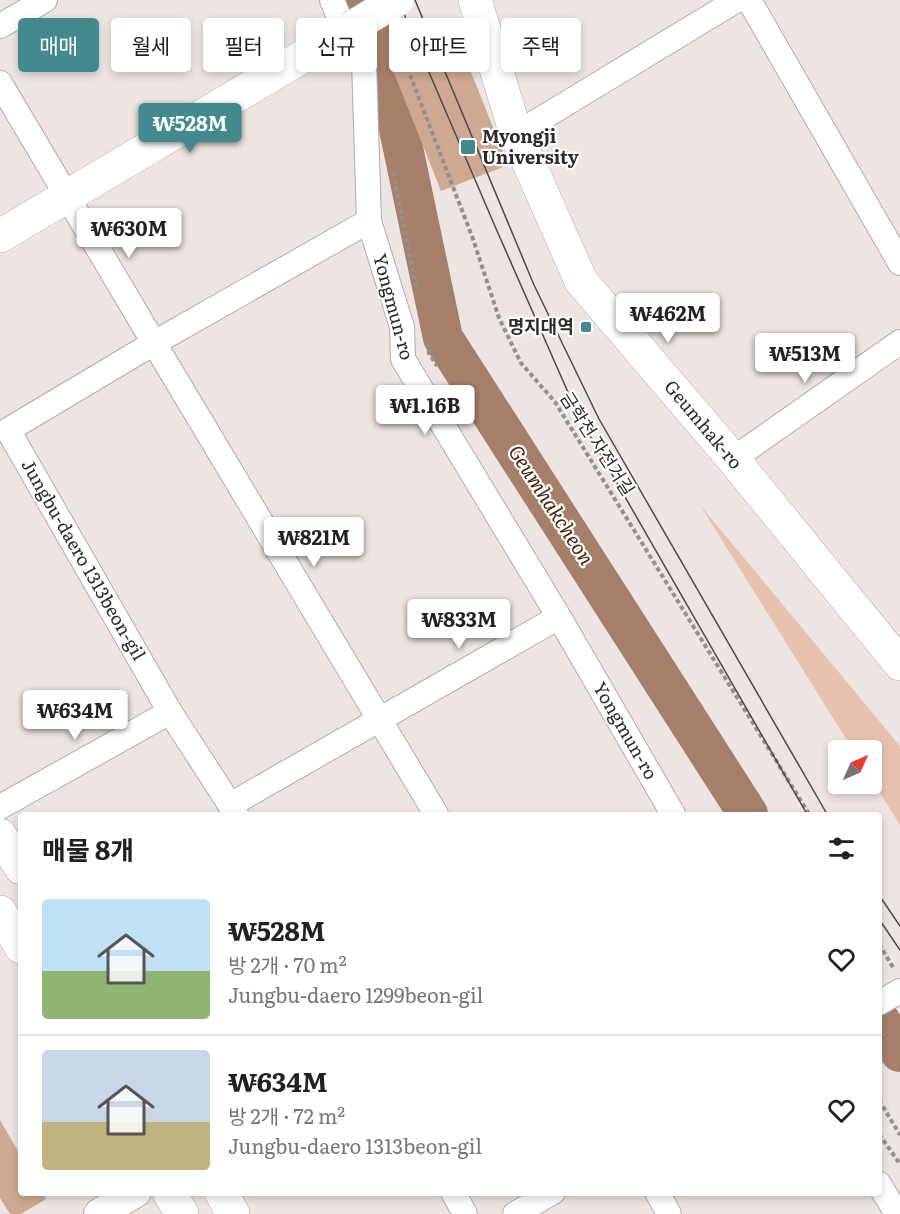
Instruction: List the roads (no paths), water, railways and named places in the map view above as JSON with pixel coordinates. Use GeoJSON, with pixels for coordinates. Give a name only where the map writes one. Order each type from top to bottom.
{"type":"FeatureCollection","features":[{"type":"Feature","properties":{"kind":"main road"},"geometry":{"type":"LineString","coordinates":[[368,18],[397,0]]}},
{"type":"Feature","properties":{"kind":"main road","name":"Geumhak-ro"},"geometry":{"type":"LineString","coordinates":[[475,0],[516,134],[580,281],[733,459],[900,664]]}},
{"type":"Feature","properties":{"kind":"main road"},"geometry":{"type":"LineString","coordinates":[[0,236],[296,61]]}},
{"type":"Feature","properties":{"kind":"main road"},"geometry":{"type":"LineString","coordinates":[[0,835],[18,863]]}},
{"type":"Feature","properties":{"kind":"main road"},"geometry":{"type":"LineString","coordinates":[[0,912],[18,942]]}},
{"type":"Feature","properties":{"kind":"main road"},"geometry":{"type":"LineString","coordinates":[[171,1196],[182,1214]]}},
{"type":"Feature","properties":{"kind":"main road"},"geometry":{"type":"LineString","coordinates":[[222,1196],[233,1214]]}},
{"type":"Feature","properties":{"kind":"street"},"geometry":{"type":"LineString","coordinates":[[0,26],[45,0]]}},
{"type":"Feature","properties":{"kind":"street","name":"Yongmun-ro"},"geometry":{"type":"LineString","coordinates":[[332,0],[342,18]]}},
{"type":"Feature","properties":{"kind":"street"},"geometry":{"type":"LineString","coordinates":[[516,134],[736,0]]}},
{"type":"Feature","properties":{"kind":"street"},"geometry":{"type":"LineString","coordinates":[[749,0],[900,263]]}},
{"type":"Feature","properties":{"kind":"street","name":"Yongmun-ro"},"geometry":{"type":"LineString","coordinates":[[364,72],[369,220],[402,327],[403,359],[559,617],[672,812]]}},
{"type":"Feature","properties":{"kind":"street"},"geometry":{"type":"LineString","coordinates":[[0,83],[435,812]]}},
{"type":"Feature","properties":{"kind":"street","name":"Jungbu-daero 1313beon-gil"},"geometry":{"type":"LineString","coordinates":[[233,810],[170,712],[8,430],[369,220]]}},
{"type":"Feature","properties":{"kind":"street"},"geometry":{"type":"LineString","coordinates":[[733,459],[900,342]]}},
{"type":"Feature","properties":{"kind":"street"},"geometry":{"type":"LineString","coordinates":[[233,810],[380,719],[559,617]]}},
{"type":"Feature","properties":{"kind":"street"},"geometry":{"type":"LineString","coordinates":[[0,807],[170,712]]}},
{"type":"Feature","properties":{"kind":"street"},"geometry":{"type":"LineString","coordinates":[[882,1000],[898,981]]}},
{"type":"Feature","properties":{"kind":"street"},"geometry":{"type":"LineString","coordinates":[[882,1189],[897,1214]]}},
{"type":"Feature","properties":{"kind":"street"},"geometry":{"type":"LineString","coordinates":[[99,1214],[129,1196]]}},
{"type":"Feature","properties":{"kind":"street"},"geometry":{"type":"LineString","coordinates":[[455,1196],[465,1214]]}},
{"type":"Feature","properties":{"kind":"street"},"geometry":{"type":"LineString","coordinates":[[515,1214],[546,1196]]}},
{"type":"Feature","properties":{"kind":"street"},"geometry":{"type":"LineString","coordinates":[[659,1196],[669,1214]]}},
{"type":"Feature","properties":{"kind":"waterway","name":"Geumhakcheon"},"geometry":{"type":"LineString","coordinates":[[363,0],[383,53],[443,338],[747,812]]}},
{"type":"Feature","properties":{"kind":"waterway","name":"Geumhakcheon"},"geometry":{"type":"LineString","coordinates":[[882,1024],[900,1052]]}},
{"type":"Feature","properties":{"kind":"tram line"},"geometry":{"type":"LineString","coordinates":[[398,0],[578,415],[806,812]]}},
{"type":"Feature","properties":{"kind":"tram line"},"geometry":{"type":"LineString","coordinates":[[415,0],[534,285],[599,419],[826,812]]}},
{"type":"Feature","properties":{"kind":"tram line"},"geometry":{"type":"LineString","coordinates":[[882,899],[900,926]]}},
{"type":"Feature","properties":{"kind":"tram line"},"geometry":{"type":"LineString","coordinates":[[882,923],[900,950]]}},
{"type":"Feature","properties":{"kind":"place","name":"Myongji University"},"geometry":{"type":"Point","coordinates":[468,147]}},
{"type":"Feature","properties":{"kind":"place","name":"명지대역"},"geometry":{"type":"Point","coordinates":[586,327]}}]}
